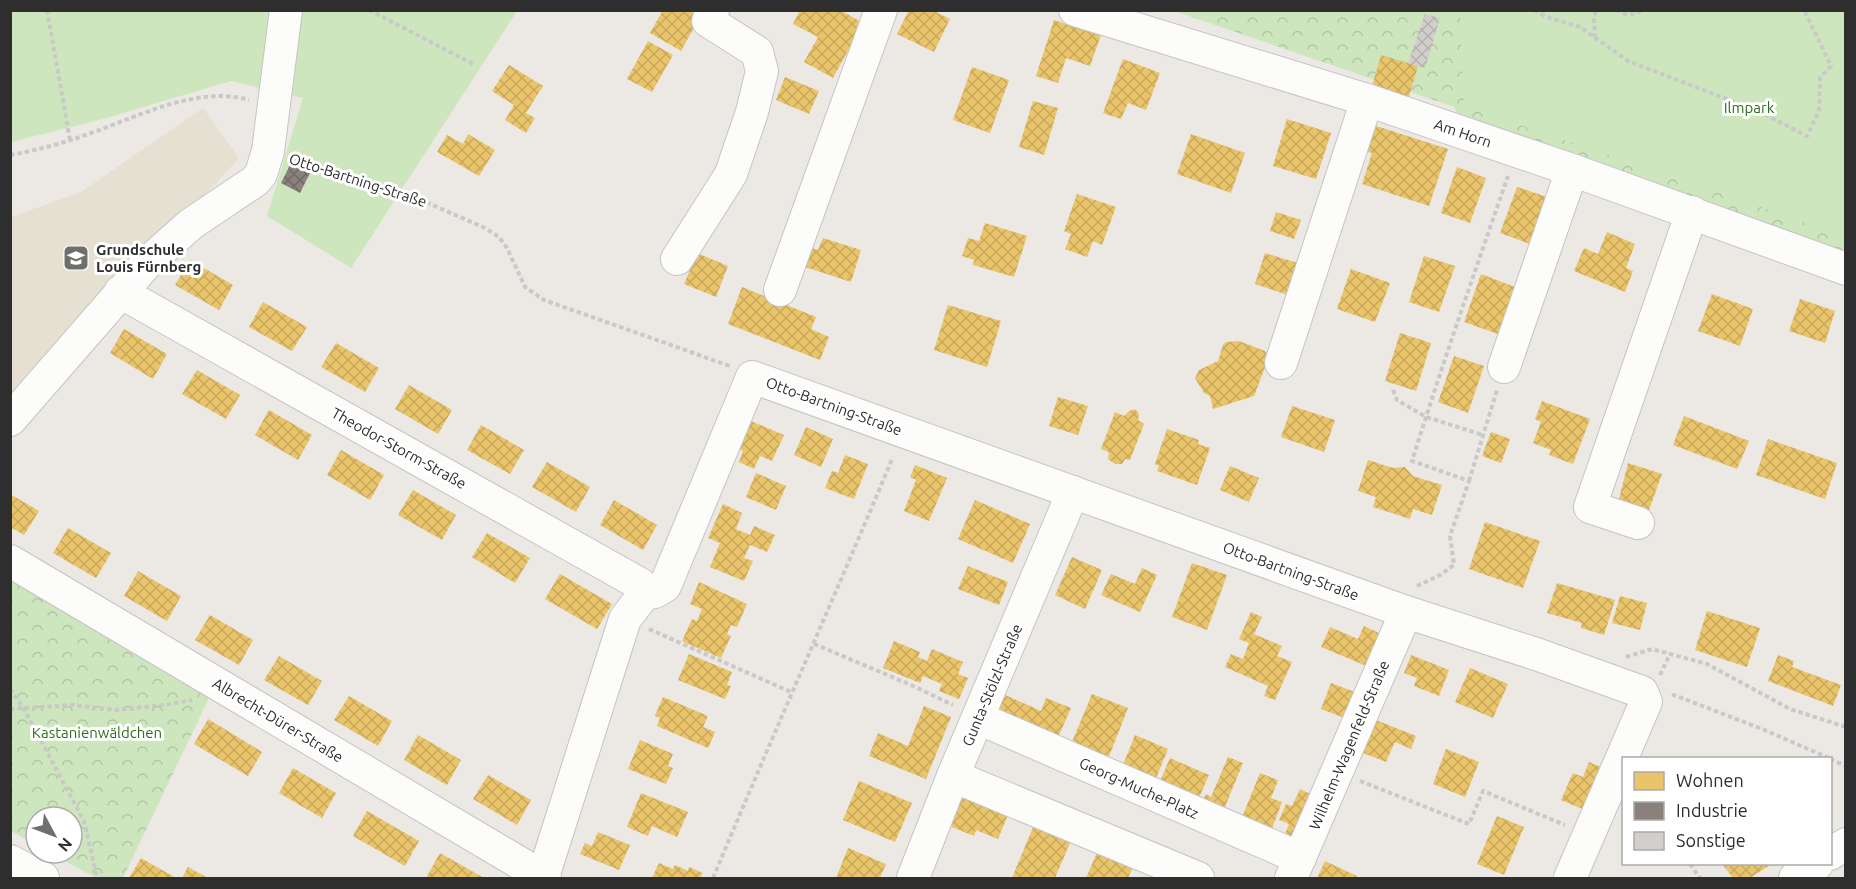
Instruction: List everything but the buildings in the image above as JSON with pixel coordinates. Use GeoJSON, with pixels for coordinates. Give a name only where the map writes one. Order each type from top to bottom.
{"type":"FeatureCollection","features":[{"type":"Feature","properties":{"kind":"street"},"geometry":{"type":"LineString","coordinates":[[10,420],[146,264],[191,224],[255,181],[261,174],[268,151],[275,108],[286,10]]}},
{"type":"Feature","properties":{"kind":"street"},"geometry":{"type":"LineString","coordinates":[[677,259],[731,174],[752,112],[762,70],[757,52],[708,21],[713,10]]}},
{"type":"Feature","properties":{"kind":"street"},"geometry":{"type":"LineString","coordinates":[[780,290],[881,10]]}},
{"type":"Feature","properties":{"kind":"street","name":"Am Horn"},"geometry":{"type":"LineString","coordinates":[[1075,10],[1367,100],[1692,212],[1845,269]]}},
{"type":"Feature","properties":{"kind":"street"},"geometry":{"type":"LineString","coordinates":[[1281,363],[1367,100]]}},
{"type":"Feature","properties":{"kind":"street"},"geometry":{"type":"LineString","coordinates":[[1504,367],[1572,170]]}},
{"type":"Feature","properties":{"kind":"street"},"geometry":{"type":"LineString","coordinates":[[1638,523],[1590,507],[1692,212]]}},
{"type":"Feature","properties":{"kind":"street","name":"Theodor-Storm-Straße"},"geometry":{"type":"LineString","coordinates":[[120,292],[640,584],[645,593]]}},
{"type":"Feature","properties":{"kind":"street","name":"Otto-Bartning-Straße"},"geometry":{"type":"LineString","coordinates":[[645,593],[655,592],[665,586],[752,377],[1406,612],[1539,655],[1642,692],[1646,702],[1622,757]]}},
{"type":"Feature","properties":{"kind":"street","name":"Gunta-Stölzl-Straße"},"geometry":{"type":"LineString","coordinates":[[913,879],[953,776],[1073,492]]}},
{"type":"Feature","properties":{"kind":"street","name":"Albrecht-Dürer-Straße"},"geometry":{"type":"LineString","coordinates":[[10,561],[544,878]]}},
{"type":"Feature","properties":{"kind":"street"},"geometry":{"type":"LineString","coordinates":[[544,878],[625,619],[645,593]]}},
{"type":"Feature","properties":{"kind":"street","name":"Wilhelm-Wagenfeld-Straße"},"geometry":{"type":"LineString","coordinates":[[1296,868],[1406,612]]}},
{"type":"Feature","properties":{"kind":"street","name":"Georg-Muche-Platz"},"geometry":{"type":"LineString","coordinates":[[978,718],[1296,868]]}},
{"type":"Feature","properties":{"kind":"street","name":"Otto-Bartning-Straße"},"geometry":{"type":"LineString","coordinates":[[1570,879],[1622,758]]}},
{"type":"Feature","properties":{"kind":"street"},"geometry":{"type":"LineString","coordinates":[[953,776],[1198,879]]}},
{"type":"Feature","properties":{"kind":"street"},"geometry":{"type":"LineString","coordinates":[[1832,854],[1845,844]]}},
{"type":"Feature","properties":{"kind":"street"},"geometry":{"type":"LineString","coordinates":[[10,861],[43,879]]}},
{"type":"Feature","properties":{"kind":"street"},"geometry":{"type":"LineString","coordinates":[[1795,879],[1816,865]]}},
{"type":"Feature","properties":{"kind":"path"},"geometry":{"type":"LineString","coordinates":[[47,10],[70,140]]}},
{"type":"Feature","properties":{"kind":"path"},"geometry":{"type":"LineString","coordinates":[[369,10],[475,65]]}},
{"type":"Feature","properties":{"kind":"path"},"geometry":{"type":"LineString","coordinates":[[1534,10],[1547,17],[1580,27],[1628,61],[1758,111],[1807,136],[1819,111],[1820,78],[1831,66],[1804,10]]}},
{"type":"Feature","properties":{"kind":"path"},"geometry":{"type":"LineString","coordinates":[[1595,38],[1596,10]]}},
{"type":"Feature","properties":{"kind":"path"},"geometry":{"type":"LineString","coordinates":[[1616,10],[1628,15],[1638,14],[1641,10]]}},
{"type":"Feature","properties":{"kind":"path"},"geometry":{"type":"LineString","coordinates":[[10,155],[70,140],[194,98],[234,96],[275,108]]}},
{"type":"Feature","properties":{"kind":"path","name":"Otto-Bartning-Straße"},"geometry":{"type":"LineString","coordinates":[[268,151],[407,194],[484,228],[499,237],[507,248],[525,287],[544,300],[745,371],[752,377]]}},
{"type":"Feature","properties":{"kind":"path"},"geometry":{"type":"LineString","coordinates":[[1469,481],[1412,461],[1446,362],[1463,302],[1516,151]]}},
{"type":"Feature","properties":{"kind":"path"},"geometry":{"type":"LineString","coordinates":[[1406,612],[1417,585],[1440,575],[1454,565],[1450,536],[1504,367]]}},
{"type":"Feature","properties":{"kind":"path"},"geometry":{"type":"LineString","coordinates":[[1393,390],[1397,400],[1426,417],[1483,435]]}},
{"type":"Feature","properties":{"kind":"path"},"geometry":{"type":"LineString","coordinates":[[713,879],[904,431]]}},
{"type":"Feature","properties":{"kind":"path"},"geometry":{"type":"LineString","coordinates":[[625,619],[791,692]]}},
{"type":"Feature","properties":{"kind":"path"},"geometry":{"type":"LineString","coordinates":[[814,644],[911,685],[978,718]]}},
{"type":"Feature","properties":{"kind":"path"},"geometry":{"type":"LineString","coordinates":[[1620,659],[1652,649],[1707,664],[1790,709],[1845,727]]}},
{"type":"Feature","properties":{"kind":"path"},"geometry":{"type":"LineString","coordinates":[[10,709],[74,705],[115,710],[165,705],[198,698],[224,688]]}},
{"type":"Feature","properties":{"kind":"path"},"geometry":{"type":"LineString","coordinates":[[10,689],[24,709],[84,821],[98,879]]}},
{"type":"Feature","properties":{"kind":"path"},"geometry":{"type":"LineString","coordinates":[[1669,705],[1674,695],[1762,729],[1825,757]]}},
{"type":"Feature","properties":{"kind":"path"},"geometry":{"type":"LineString","coordinates":[[1337,771],[1468,824],[1483,791],[1589,835]]}},
{"type":"Feature","properties":{"kind":"path"},"geometry":{"type":"LineString","coordinates":[[1691,865],[1700,879]]}},
{"type":"Feature","properties":{"kind":"shaded area","name":"Grundschule Louis Fürnberg"},"geometry":{"type":"Polygon","coordinates":[[[203,108],[239,158],[11,404],[11,217],[81,192],[203,108]]]}},
{"type":"Feature","properties":{"kind":"green space"},"geometry":{"type":"Polygon","coordinates":[[[10,11],[517,11],[351,268],[267,216],[303,98],[231,81],[103,119],[11,142],[10,11]]]}},
{"type":"Feature","properties":{"kind":"green space","name":"Ilmpark"},"geometry":{"type":"Polygon","coordinates":[[[1174,11],[1845,11],[1845,254],[1675,190],[1457,113],[1454,107],[1174,11]]]}},
{"type":"Feature","properties":{"kind":"green space","name":"Ilmpark"},"geometry":{"type":"Polygon","coordinates":[[[1460,11],[1841,11],[1846,18],[1845,236],[1464,106],[1460,11]]]}},
{"type":"Feature","properties":{"kind":"green space","name":"Kastanienwäldchen"},"geometry":{"type":"Polygon","coordinates":[[[11,577],[210,696],[123,878],[96,878],[72,865],[84,865],[84,805],[24,805],[24,838],[11,831],[11,577]]]}},
{"type":"Feature","properties":{"kind":"place","name":"Grundschule Louis Fürnberg"},"geometry":{"type":"Point","coordinates":[76,258]}}]}
